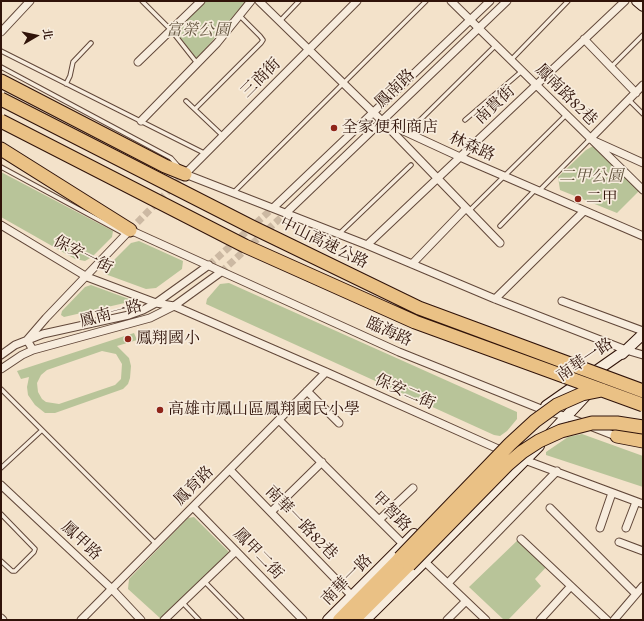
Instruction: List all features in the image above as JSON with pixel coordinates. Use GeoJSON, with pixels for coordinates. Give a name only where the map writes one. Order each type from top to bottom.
{"type":"FeatureCollection","features":[{"type":"Feature","properties":{"kind":"highway"},"geometry":{"type":"LineString","coordinates":[[1,81],[165,166],[185,174]]}},
{"type":"Feature","properties":{"kind":"highway","name":"中山高速公路"},"geometry":{"type":"LineString","coordinates":[[1,99],[252,227],[419,308],[643,391]]}},
{"type":"Feature","properties":{"kind":"highway","name":"中山高速公路"},"geometry":{"type":"LineString","coordinates":[[1,121],[245,246],[415,322],[643,405]]}},
{"type":"Feature","properties":{"kind":"highway"},"geometry":{"type":"LineString","coordinates":[[4,154],[128,232]]}},
{"type":"Feature","properties":{"kind":"highway"},"geometry":{"type":"LineString","coordinates":[[354,620],[510,444],[534,421],[557,405],[582,394],[620,386],[643,385]]}},
{"type":"Feature","properties":{"kind":"highway"},"geometry":{"type":"LineString","coordinates":[[339,620],[405,562],[508,464],[534,444],[561,431],[592,423],[617,423],[643,427]]}},
{"type":"Feature","properties":{"kind":"highway"},"geometry":{"type":"LineString","coordinates":[[617,436],[643,442]]}},
{"type":"Feature","properties":{"kind":"main road"},"geometry":{"type":"LineString","coordinates":[[637,1],[643,6]]}},
{"type":"Feature","properties":{"kind":"main road"},"geometry":{"type":"LineString","coordinates":[[626,350],[643,333]]}},
{"type":"Feature","properties":{"kind":"main road","name":"南華一路"},"geometry":{"type":"LineString","coordinates":[[328,620],[541,409],[626,350]]}},
{"type":"Feature","properties":{"kind":"main road","name":"南華一路"},"geometry":{"type":"LineString","coordinates":[[365,620],[567,417],[626,350]]}},
{"type":"Feature","properties":{"kind":"street"},"geometry":{"type":"LineString","coordinates":[[1,32],[30,1]]}},
{"type":"Feature","properties":{"kind":"street"},"geometry":{"type":"LineString","coordinates":[[141,121],[217,43],[251,1]]}},
{"type":"Feature","properties":{"kind":"street","name":"林森路"},"geometry":{"type":"LineString","coordinates":[[259,1],[373,114],[382,121],[460,157],[643,236]]}},
{"type":"Feature","properties":{"kind":"street","name":"三商街"},"geometry":{"type":"LineString","coordinates":[[185,174],[357,1]]}},
{"type":"Feature","properties":{"kind":"street","name":"鳳南路82巷"},"geometry":{"type":"LineString","coordinates":[[451,1],[643,190]]}},
{"type":"Feature","properties":{"kind":"street","name":"鳳南路"},"geometry":{"type":"LineString","coordinates":[[273,208],[490,1]]}},
{"type":"Feature","properties":{"kind":"street","name":"鳳南路"},"geometry":{"type":"LineString","coordinates":[[286,213],[506,1]]}},
{"type":"Feature","properties":{"kind":"street","name":"南貴街"},"geometry":{"type":"LineString","coordinates":[[367,245],[625,1]]}},
{"type":"Feature","properties":{"kind":"street"},"geometry":{"type":"LineString","coordinates":[[138,62],[197,2]]}},
{"type":"Feature","properties":{"kind":"street"},"geometry":{"type":"LineString","coordinates":[[584,39],[636,93]]}},
{"type":"Feature","properties":{"kind":"street"},"geometry":{"type":"LineString","coordinates":[[643,86],[590,139],[643,163]]}},
{"type":"Feature","properties":{"kind":"street"},"geometry":{"type":"LineString","coordinates":[[382,121],[500,243]]}},
{"type":"Feature","properties":{"kind":"street"},"geometry":{"type":"LineString","coordinates":[[185,174],[367,245],[495,299],[626,350],[643,355]]}},
{"type":"Feature","properties":{"kind":"street"},"geometry":{"type":"LineString","coordinates":[[412,264],[468,210]]}},
{"type":"Feature","properties":{"kind":"street"},"geometry":{"type":"LineString","coordinates":[[495,299],[584,211]]}},
{"type":"Feature","properties":{"kind":"street","name":"保安一街"},"geometry":{"type":"LineString","coordinates":[[1,225],[87,277],[156,303]]}},
{"type":"Feature","properties":{"kind":"street"},"geometry":{"type":"LineString","coordinates":[[33,350],[27,340],[128,232]]}},
{"type":"Feature","properties":{"kind":"street","name":"臨海路"},"geometry":{"type":"LineString","coordinates":[[128,232],[209,265],[221,272],[399,352],[541,409],[567,417],[643,446]]}},
{"type":"Feature","properties":{"kind":"street","name":"鳳南一路"},"geometry":{"type":"LineString","coordinates":[[1,355],[15,345],[43,334],[129,315],[143,310],[156,303],[209,265]]}},
{"type":"Feature","properties":{"kind":"street","name":"鳳南一路"},"geometry":{"type":"LineString","coordinates":[[1,369],[22,355],[33,350],[150,318],[174,306],[221,272]]}},
{"type":"Feature","properties":{"kind":"street"},"geometry":{"type":"LineString","coordinates":[[562,301],[643,333]]}},
{"type":"Feature","properties":{"kind":"street","name":"保安二街"},"geometry":{"type":"LineString","coordinates":[[156,303],[174,306],[500,450],[643,504]]}},
{"type":"Feature","properties":{"kind":"street","name":"鳳育路"},"geometry":{"type":"LineString","coordinates":[[82,620],[326,372]]}},
{"type":"Feature","properties":{"kind":"street"},"geometry":{"type":"LineString","coordinates":[[307,391],[339,423]]}},
{"type":"Feature","properties":{"kind":"street","name":"甲智路"},"geometry":{"type":"LineString","coordinates":[[279,420],[404,545],[425,561],[486,620]]}},
{"type":"Feature","properties":{"kind":"street"},"geometry":{"type":"LineString","coordinates":[[271,512],[322,462]]}},
{"type":"Feature","properties":{"kind":"street","name":"南華一路82巷"},"geometry":{"type":"LineString","coordinates":[[230,470],[352,596]]}},
{"type":"Feature","properties":{"kind":"street"},"geometry":{"type":"LineString","coordinates":[[448,583],[557,471]]}},
{"type":"Feature","properties":{"kind":"street","name":"鳳甲路"},"geometry":{"type":"LineString","coordinates":[[1,484],[112,589],[141,620]]}},
{"type":"Feature","properties":{"kind":"street"},"geometry":{"type":"LineString","coordinates":[[379,520],[413,488]]}},
{"type":"Feature","properties":{"kind":"street"},"geometry":{"type":"LineString","coordinates":[[600,528],[612,493]]}},
{"type":"Feature","properties":{"kind":"street"},"geometry":{"type":"LineString","coordinates":[[626,528],[636,502]]}},
{"type":"Feature","properties":{"kind":"street","name":"鳳甲二街"},"geometry":{"type":"LineString","coordinates":[[193,507],[303,620]]}},
{"type":"Feature","properties":{"kind":"street"},"geometry":{"type":"LineString","coordinates":[[550,508],[636,594]]}},
{"type":"Feature","properties":{"kind":"street"},"geometry":{"type":"LineString","coordinates":[[521,539],[607,620]]}},
{"type":"Feature","properties":{"kind":"street"},"geometry":{"type":"LineString","coordinates":[[619,542],[643,551]]}},
{"type":"Feature","properties":{"kind":"street"},"geometry":{"type":"LineString","coordinates":[[164,620],[236,551]]}},
{"type":"Feature","properties":{"kind":"street"},"geometry":{"type":"LineString","coordinates":[[540,620],[571,586]]}},
{"type":"Feature","properties":{"kind":"street"},"geometry":{"type":"LineString","coordinates":[[614,620],[643,586]]}},
{"type":"Feature","properties":{"kind":"street"},"geometry":{"type":"LineString","coordinates":[[447,620],[466,601]]}},
{"type":"Feature","properties":{"kind":"lane"},"geometry":{"type":"LineString","coordinates":[[142,1],[171,30],[197,63]]}},
{"type":"Feature","properties":{"kind":"lane"},"geometry":{"type":"LineString","coordinates":[[280,21],[300,1]]}},
{"type":"Feature","properties":{"kind":"lane"},"geometry":{"type":"LineString","coordinates":[[233,192],[426,1]]}},
{"type":"Feature","properties":{"kind":"lane"},"geometry":{"type":"LineString","coordinates":[[511,60],[568,1]]}},
{"type":"Feature","properties":{"kind":"lane"},"geometry":{"type":"LineString","coordinates":[[195,109],[263,40],[239,15]]}},
{"type":"Feature","properties":{"kind":"lane"},"geometry":{"type":"LineString","coordinates":[[611,67],[643,35]]}},
{"type":"Feature","properties":{"kind":"lane"},"geometry":{"type":"LineString","coordinates":[[66,84],[74,62],[91,43]]}},
{"type":"Feature","properties":{"kind":"lane"},"geometry":{"type":"LineString","coordinates":[[407,133],[496,45]]}},
{"type":"Feature","properties":{"kind":"lane"},"geometry":{"type":"LineString","coordinates":[[1,51],[206,154]]}},
{"type":"Feature","properties":{"kind":"lane"},"geometry":{"type":"LineString","coordinates":[[1,67],[171,158],[185,174]]}},
{"type":"Feature","properties":{"kind":"lane"},"geometry":{"type":"LineString","coordinates":[[465,120],[522,71]]}},
{"type":"Feature","properties":{"kind":"lane"},"geometry":{"type":"LineString","coordinates":[[629,100],[643,114]]}},
{"type":"Feature","properties":{"kind":"lane"},"geometry":{"type":"LineString","coordinates":[[186,101],[223,136]]}},
{"type":"Feature","properties":{"kind":"lane"},"geometry":{"type":"LineString","coordinates":[[468,210],[566,115]]}},
{"type":"Feature","properties":{"kind":"lane"},"geometry":{"type":"LineString","coordinates":[[500,226],[590,139]]}},
{"type":"Feature","properties":{"kind":"lane"},"geometry":{"type":"LineString","coordinates":[[339,234],[411,165]]}},
{"type":"Feature","properties":{"kind":"lane"},"geometry":{"type":"LineString","coordinates":[[1,167],[128,232]]}},
{"type":"Feature","properties":{"kind":"lane"},"geometry":{"type":"LineString","coordinates":[[1,389],[156,544]]}},
{"type":"Feature","properties":{"kind":"lane"},"geometry":{"type":"LineString","coordinates":[[1,468],[42,430]]}},
{"type":"Feature","properties":{"kind":"lane"},"geometry":{"type":"LineString","coordinates":[[1,514],[35,549],[26,562],[15,572],[1,561]]}},
{"type":"Feature","properties":{"kind":"lane"},"geometry":{"type":"LineString","coordinates":[[204,581],[242,620]]}},
{"type":"Feature","properties":{"kind":"lane"},"geometry":{"type":"LineString","coordinates":[[182,602],[198,620]]}},
{"type":"Feature","properties":{"kind":"green space","name":"富榮公園"},"geometry":{"type":"Polygon","coordinates":[[[206,1],[246,1],[197,59],[175,31],[206,1]]]}},
{"type":"Feature","properties":{"kind":"green space","name":"二甲公園"},"geometry":{"type":"Polygon","coordinates":[[[593,146],[639,191],[617,213],[560,190],[558,177],[586,150],[593,146]]]}},
{"type":"Feature","properties":{"kind":"green space"},"geometry":{"type":"Polygon","coordinates":[[[1,172],[113,231],[112,237],[92,257],[85,261],[75,259],[1,217],[1,172]]]}},
{"type":"Feature","properties":{"kind":"green space"},"geometry":{"type":"Polygon","coordinates":[[[139,241],[183,261],[182,269],[156,288],[146,289],[105,274],[108,266],[131,243],[139,241]]]}},
{"type":"Feature","properties":{"kind":"green space"},"geometry":{"type":"Polygon","coordinates":[[[229,283],[517,412],[517,419],[507,431],[500,436],[494,435],[206,304],[207,299],[220,284],[229,283]]]}},
{"type":"Feature","properties":{"kind":"green space"},"geometry":{"type":"Polygon","coordinates":[[[91,285],[129,299],[129,302],[64,317],[61,315],[62,311],[85,287],[91,285]]]}},
{"type":"Feature","properties":{"kind":"green space"},"geometry":{"type":"Polygon","coordinates":[[[134,333],[137,340],[117,346],[129,358],[131,366],[128,384],[123,389],[55,413],[45,413],[35,405],[28,395],[27,387],[29,377],[21,379],[17,371],[134,333]],[[102,351],[47,370],[41,375],[37,383],[38,392],[42,399],[46,402],[59,404],[115,385],[121,379],[122,364],[116,354],[102,351]]]}},
{"type":"Feature","properties":{"kind":"green space"},"geometry":{"type":"Polygon","coordinates":[[[582,434],[643,456],[643,487],[546,455],[546,452],[568,437],[582,434]]]}},
{"type":"Feature","properties":{"kind":"green space"},"geometry":{"type":"Polygon","coordinates":[[[194,517],[229,552],[161,619],[128,589],[129,579],[188,518],[194,517]]]}},
{"type":"Feature","properties":{"kind":"green space"},"geometry":{"type":"Polygon","coordinates":[[[521,537],[550,563],[535,579],[541,586],[508,620],[504,620],[469,587],[521,537]]]}},
{"type":"Feature","properties":{"kind":"tunnel"},"geometry":{"type":"LineString","coordinates":[[130,230],[185,174]]}},
{"type":"Feature","properties":{"kind":"tunnel"},"geometry":{"type":"LineString","coordinates":[[209,265],[273,208]]}},
{"type":"Feature","properties":{"kind":"tunnel"},"geometry":{"type":"LineString","coordinates":[[221,272],[286,213]]}},
{"type":"Feature","properties":{"kind":"place","name":"全家便利商店"},"geometry":{"type":"Point","coordinates":[334,128]}},
{"type":"Feature","properties":{"kind":"place","name":"二甲"},"geometry":{"type":"Point","coordinates":[578,199]}},
{"type":"Feature","properties":{"kind":"place","name":"鳳翔國小"},"geometry":{"type":"Point","coordinates":[128,339]}},
{"type":"Feature","properties":{"kind":"place","name":"高雄市鳳山區鳳翔國民小學"},"geometry":{"type":"Point","coordinates":[160,410]}}]}
